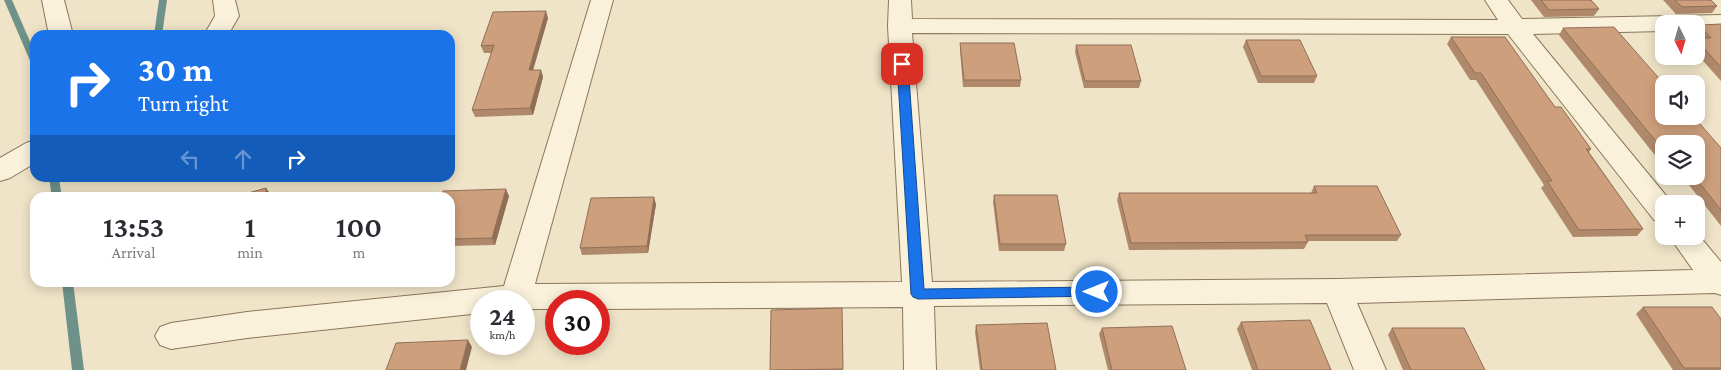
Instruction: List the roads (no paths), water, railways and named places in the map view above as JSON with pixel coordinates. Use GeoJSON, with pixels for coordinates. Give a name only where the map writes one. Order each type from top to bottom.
{"type":"FeatureCollection","features":[{"type":"Feature","properties":{"kind":"street"},"geometry":{"type":"LineString","coordinates":[[53,0],[60,30]]}},
{"type":"Feature","properties":{"kind":"street"},"geometry":{"type":"LineString","coordinates":[[219,30],[227,16],[224,0]]}},
{"type":"Feature","properties":{"kind":"street"},"geometry":{"type":"LineString","coordinates":[[518,290],[602,0]]}},
{"type":"Feature","properties":{"kind":"street"},"geometry":{"type":"LineString","coordinates":[[1496,0],[1515,27],[1655,201]]}},
{"type":"Feature","properties":{"kind":"street"},"geometry":{"type":"LineString","coordinates":[[920,370],[918,294],[900,13],[1515,27],[1721,22]]}},
{"type":"Feature","properties":{"kind":"street"},"geometry":{"type":"LineString","coordinates":[[0,171],[30,153]]}},
{"type":"Feature","properties":{"kind":"street"},"geometry":{"type":"LineString","coordinates":[[1691,245],[1721,282]]}},
{"type":"Feature","properties":{"kind":"street"},"geometry":{"type":"LineString","coordinates":[[535,297],[1336,291],[1721,282]]}},
{"type":"Feature","properties":{"kind":"street"},"geometry":{"type":"LineString","coordinates":[[1336,291],[1370,370]]}},
{"type":"Feature","properties":{"kind":"street"},"geometry":{"type":"LineString","coordinates":[[172,336],[247,325],[470,302]]}},
{"type":"Feature","properties":{"kind":"waterway"},"geometry":{"type":"LineString","coordinates":[[8,0],[30,51]]}},
{"type":"Feature","properties":{"kind":"waterway"},"geometry":{"type":"LineString","coordinates":[[159,30],[163,0]]}},
{"type":"Feature","properties":{"kind":"waterway"},"geometry":{"type":"LineString","coordinates":[[55,182],[56,192]]}},
{"type":"Feature","properties":{"kind":"waterway"},"geometry":{"type":"LineString","coordinates":[[68,287],[78,370]]}}]}
